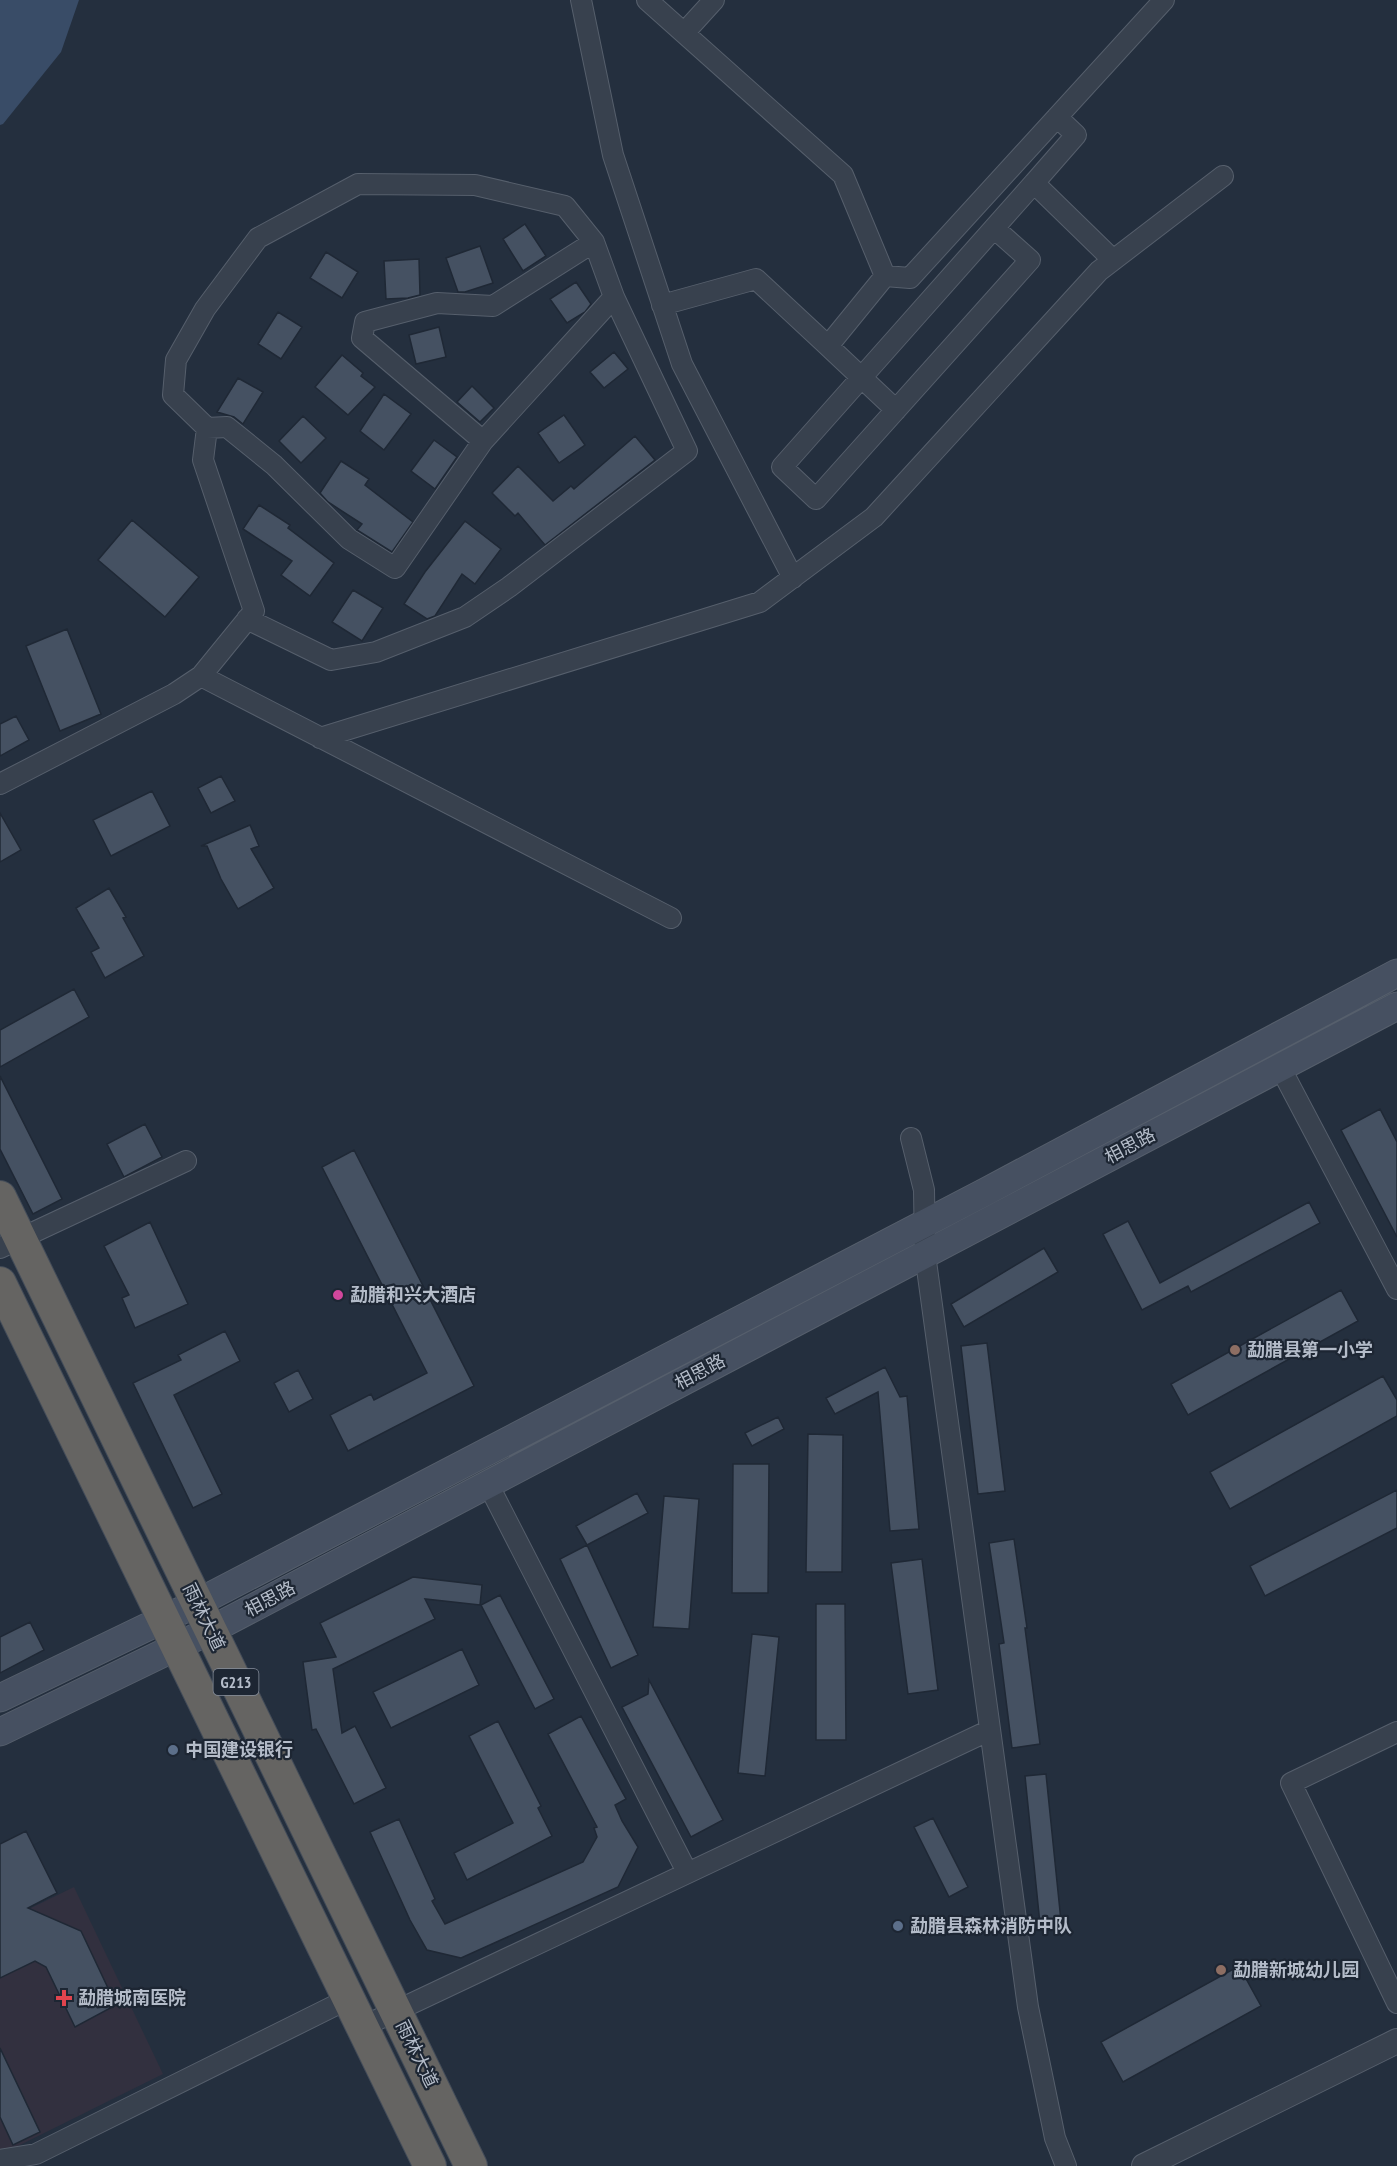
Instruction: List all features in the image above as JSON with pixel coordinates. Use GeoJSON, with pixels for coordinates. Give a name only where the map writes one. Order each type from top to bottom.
{"type":"FeatureCollection","features":[{"type":"Feature","properties":{"kind":"highway","name":"雨林大道"},"geometry":{"type":"LineString","coordinates":[[0,1197],[10,1243],[204,1616],[471,2166]]}},
{"type":"Feature","properties":{"kind":"highway","name":"雨林大道"},"geometry":{"type":"LineString","coordinates":[[0,1283],[430,2166]]}},
{"type":"Feature","properties":{"kind":"main road","name":"相思路"},"geometry":{"type":"LineString","coordinates":[[204,1616],[925,1223],[1397,973]]}},
{"type":"Feature","properties":{"kind":"main road","name":"相思路"},"geometry":{"type":"LineString","coordinates":[[0,1732],[170,1633],[488,1484],[1397,1006]]}},
{"type":"Feature","properties":{"kind":"main road","name":"相思路"},"geometry":{"type":"LineString","coordinates":[[0,1698],[170,1633]]}},
{"type":"Feature","properties":{"kind":"street"},"geometry":{"type":"LineString","coordinates":[[581,0],[613,155],[682,364],[793,578]]}},
{"type":"Feature","properties":{"kind":"street"},"geometry":{"type":"LineString","coordinates":[[647,0],[843,175],[885,276]]}},
{"type":"Feature","properties":{"kind":"street"},"geometry":{"type":"LineString","coordinates":[[684,33],[714,0]]}},
{"type":"Feature","properties":{"kind":"street"},"geometry":{"type":"LineString","coordinates":[[885,276],[910,278],[1057,117],[1156,3]]}},
{"type":"Feature","properties":{"kind":"street"},"geometry":{"type":"LineString","coordinates":[[994,228],[1030,260],[816,499],[782,467],[994,228],[1077,135],[1057,117]]}},
{"type":"Feature","properties":{"kind":"street"},"geometry":{"type":"LineString","coordinates":[[320,738],[760,602],[874,517],[1091,280],[1113,260],[1223,176]]}},
{"type":"Feature","properties":{"kind":"street"},"geometry":{"type":"LineString","coordinates":[[1034,183],[1113,260]]}},
{"type":"Feature","properties":{"kind":"street"},"geometry":{"type":"LineString","coordinates":[[247,619],[332,660],[376,652],[465,617],[509,587],[687,451],[614,297],[594,242],[565,206],[475,185],[358,184],[258,238],[206,309],[176,360],[173,395],[207,428],[227,427],[274,465],[349,539],[395,568],[483,441],[614,297]]}},
{"type":"Feature","properties":{"kind":"street"},"geometry":{"type":"LineString","coordinates":[[483,441],[362,338],[365,322],[437,303],[493,306],[594,242]]}},
{"type":"Feature","properties":{"kind":"street"},"geometry":{"type":"LineString","coordinates":[[828,346],[885,276]]}},
{"type":"Feature","properties":{"kind":"street"},"geometry":{"type":"LineString","coordinates":[[662,305],[756,279],[896,410]]}},
{"type":"Feature","properties":{"kind":"street"},"geometry":{"type":"LineString","coordinates":[[0,784],[174,694],[201,676],[254,611],[203,460],[207,428]]}},
{"type":"Feature","properties":{"kind":"street"},"geometry":{"type":"LineString","coordinates":[[201,676],[671,918]]}},
{"type":"Feature","properties":{"kind":"street"},"geometry":{"type":"LineString","coordinates":[[1280,1067],[1397,1289]]}},
{"type":"Feature","properties":{"kind":"street"},"geometry":{"type":"LineString","coordinates":[[910,1138],[924,1190],[925,1254],[1028,2007],[1055,2138],[1066,2166]]}},
{"type":"Feature","properties":{"kind":"street"},"geometry":{"type":"LineString","coordinates":[[10,1243],[186,1161]]}},
{"type":"Feature","properties":{"kind":"street"},"geometry":{"type":"LineString","coordinates":[[488,1484],[687,1872]]}},
{"type":"Feature","properties":{"kind":"street"},"geometry":{"type":"LineString","coordinates":[[362,2027],[990,1730]]}},
{"type":"Feature","properties":{"kind":"street"},"geometry":{"type":"LineString","coordinates":[[1397,1732],[1291,1783],[1397,2003]]}},
{"type":"Feature","properties":{"kind":"street"},"geometry":{"type":"LineString","coordinates":[[0,2160],[36,2154],[348,1999]]}},
{"type":"Feature","properties":{"kind":"street"},"geometry":{"type":"LineString","coordinates":[[1144,2166],[1397,2041]]}},
{"type":"Feature","properties":{"kind":"shaded area","name":"勐腊城南医院"},"geometry":{"type":"Polygon","coordinates":[[[74,1887],[163,2074],[0,2155],[0,1923],[74,1887]]]}},
{"type":"Feature","properties":{"kind":"water"},"geometry":{"type":"Polygon","coordinates":[[[0,0],[79,0],[61,52],[0,125],[0,0]]]}},
{"type":"Feature","properties":{"kind":"building"},"geometry":{"type":"Polygon","coordinates":[[[525,224],[546,256],[523,271],[503,239],[525,224]]]}},
{"type":"Feature","properties":{"kind":"building"},"geometry":{"type":"Polygon","coordinates":[[[480,246],[493,283],[458,292],[446,258],[480,246]]]}},
{"type":"Feature","properties":{"kind":"building"},"geometry":{"type":"Polygon","coordinates":[[[326,252],[358,272],[342,298],[310,278],[326,252]]]}},
{"type":"Feature","properties":{"kind":"building"},"geometry":{"type":"Polygon","coordinates":[[[419,259],[420,295],[386,299],[384,261],[419,259]]]}},
{"type":"Feature","properties":{"kind":"building"},"geometry":{"type":"Polygon","coordinates":[[[576,282],[591,304],[585,312],[567,323],[550,299],[576,282]]]}},
{"type":"Feature","properties":{"kind":"building"},"geometry":{"type":"Polygon","coordinates":[[[278,312],[302,327],[281,359],[258,344],[278,312]]]}},
{"type":"Feature","properties":{"kind":"building"},"geometry":{"type":"Polygon","coordinates":[[[439,327],[446,357],[416,364],[409,335],[439,327]]]}},
{"type":"Feature","properties":{"kind":"building"},"geometry":{"type":"Polygon","coordinates":[[[614,352],[628,369],[604,388],[590,372],[614,352]]]}},
{"type":"Feature","properties":{"kind":"building"},"geometry":{"type":"Polygon","coordinates":[[[342,355],[363,373],[361,376],[375,387],[348,415],[315,387],[342,355]]]}},
{"type":"Feature","properties":{"kind":"building"},"geometry":{"type":"Polygon","coordinates":[[[238,378],[263,392],[243,424],[234,417],[217,412],[238,378]]]}},
{"type":"Feature","properties":{"kind":"building"},"geometry":{"type":"Polygon","coordinates":[[[472,386],[494,408],[480,422],[457,402],[472,386]]]}},
{"type":"Feature","properties":{"kind":"building"},"geometry":{"type":"Polygon","coordinates":[[[384,394],[411,414],[384,450],[360,431],[384,394]]]}},
{"type":"Feature","properties":{"kind":"building"},"geometry":{"type":"Polygon","coordinates":[[[564,415],[585,445],[559,463],[538,433],[564,415]]]}},
{"type":"Feature","properties":{"kind":"building"},"geometry":{"type":"Polygon","coordinates":[[[303,416],[326,438],[301,463],[279,441],[303,416]]]}},
{"type":"Feature","properties":{"kind":"building"},"geometry":{"type":"Polygon","coordinates":[[[635,436],[655,460],[545,545],[518,513],[515,516],[492,493],[518,466],[553,501],[571,486],[574,489],[635,436]]]}},
{"type":"Feature","properties":{"kind":"building"},"geometry":{"type":"Polygon","coordinates":[[[434,440],[457,457],[435,489],[411,471],[434,440]]]}},
{"type":"Feature","properties":{"kind":"building"},"geometry":{"type":"Polygon","coordinates":[[[341,461],[369,479],[365,485],[413,522],[392,552],[357,530],[362,524],[328,502],[320,493],[341,461]]]}},
{"type":"Feature","properties":{"kind":"building"},"geometry":{"type":"Polygon","coordinates":[[[259,505],[290,525],[288,528],[334,563],[310,596],[281,575],[292,561],[243,529],[259,505]]]}},
{"type":"Feature","properties":{"kind":"building"},"geometry":{"type":"Polygon","coordinates":[[[132,520],[199,577],[165,617],[98,560],[132,520]]]}},
{"type":"Feature","properties":{"kind":"building"},"geometry":{"type":"Polygon","coordinates":[[[465,521],[501,549],[475,584],[462,574],[435,616],[427,619],[404,604],[425,572],[465,521]]]}},
{"type":"Feature","properties":{"kind":"building"},"geometry":{"type":"Polygon","coordinates":[[[353,590],[383,608],[362,641],[332,622],[353,590]]]}},
{"type":"Feature","properties":{"kind":"building"},"geometry":{"type":"Polygon","coordinates":[[[67,629],[101,714],[60,731],[26,646],[67,629]]]}},
{"type":"Feature","properties":{"kind":"building"},"geometry":{"type":"Polygon","coordinates":[[[16,716],[29,740],[0,756],[0,724],[16,716]]]}},
{"type":"Feature","properties":{"kind":"building"},"geometry":{"type":"Polygon","coordinates":[[[221,776],[235,801],[211,813],[198,788],[221,776]]]}},
{"type":"Feature","properties":{"kind":"building"},"geometry":{"type":"Polygon","coordinates":[[[152,791],[170,826],[111,856],[93,820],[152,791]]]}},
{"type":"Feature","properties":{"kind":"building"},"geometry":{"type":"Polygon","coordinates":[[[0,813],[21,850],[0,862],[0,813]]]}},
{"type":"Feature","properties":{"kind":"building"},"geometry":{"type":"Polygon","coordinates":[[[250,825],[259,846],[251,849],[274,888],[238,909],[221,879],[207,846],[201,846],[250,825]]]}},
{"type":"Feature","properties":{"kind":"building"},"geometry":{"type":"Polygon","coordinates":[[[109,888],[126,917],[123,918],[144,956],[105,978],[91,952],[99,948],[76,908],[109,888]]]}},
{"type":"Feature","properties":{"kind":"building"},"geometry":{"type":"Polygon","coordinates":[[[74,989],[89,1017],[0,1067],[0,1030],[74,989]]]}},
{"type":"Feature","properties":{"kind":"building"},"geometry":{"type":"Polygon","coordinates":[[[0,1076],[62,1199],[33,1214],[0,1149],[0,1076]]]}},
{"type":"Feature","properties":{"kind":"building"},"geometry":{"type":"Polygon","coordinates":[[[1380,1109],[1397,1142],[1397,1237],[1341,1130],[1380,1109]]]}},
{"type":"Feature","properties":{"kind":"building"},"geometry":{"type":"Polygon","coordinates":[[[145,1124],[162,1157],[124,1177],[107,1144],[145,1124]]]}},
{"type":"Feature","properties":{"kind":"building"},"geometry":{"type":"Polygon","coordinates":[[[354,1150],[474,1386],[348,1451],[330,1415],[371,1394],[374,1400],[427,1373],[322,1167],[354,1150]]]}},
{"type":"Feature","properties":{"kind":"building"},"geometry":{"type":"Polygon","coordinates":[[[1309,1202],[1320,1223],[1191,1292],[1188,1286],[1142,1310],[1103,1234],[1128,1221],[1160,1283],[1309,1202]]]}},
{"type":"Feature","properties":{"kind":"building"},"geometry":{"type":"Polygon","coordinates":[[[150,1222],[188,1304],[135,1328],[122,1298],[129,1295],[104,1246],[150,1222]]]}},
{"type":"Feature","properties":{"kind":"building"},"geometry":{"type":"Polygon","coordinates":[[[1044,1248],[1058,1272],[964,1327],[951,1304],[1044,1248]]]}},
{"type":"Feature","properties":{"kind":"building"},"geometry":{"type":"Polygon","coordinates":[[[1341,1290],[1358,1321],[1188,1415],[1171,1384],[1341,1290]]]}},
{"type":"Feature","properties":{"kind":"building"},"geometry":{"type":"Polygon","coordinates":[[[225,1331],[240,1361],[174,1395],[222,1494],[193,1508],[133,1383],[181,1360],[178,1355],[225,1331]]]}},
{"type":"Feature","properties":{"kind":"building"},"geometry":{"type":"Polygon","coordinates":[[[987,1343],[1005,1491],[978,1494],[961,1346],[987,1343]]]}},
{"type":"Feature","properties":{"kind":"building"},"geometry":{"type":"Polygon","coordinates":[[[885,1367],[900,1397],[907,1396],[919,1529],[890,1531],[878,1392],[835,1414],[826,1398],[885,1367]]]}},
{"type":"Feature","properties":{"kind":"building"},"geometry":{"type":"Polygon","coordinates":[[[298,1370],[313,1399],[289,1412],[274,1383],[298,1370]]]}},
{"type":"Feature","properties":{"kind":"building"},"geometry":{"type":"Polygon","coordinates":[[[1383,1376],[1397,1400],[1397,1416],[1230,1509],[1210,1472],[1383,1376]]]}},
{"type":"Feature","properties":{"kind":"building"},"geometry":{"type":"Polygon","coordinates":[[[778,1417],[784,1429],[752,1446],[745,1433],[778,1417]]]}},
{"type":"Feature","properties":{"kind":"building"},"geometry":{"type":"Polygon","coordinates":[[[808,1434],[843,1435],[842,1572],[806,1572],[808,1434]]]}},
{"type":"Feature","properties":{"kind":"building"},"geometry":{"type":"Polygon","coordinates":[[[733,1464],[769,1464],[768,1593],[732,1593],[733,1464]]]}},
{"type":"Feature","properties":{"kind":"building"},"geometry":{"type":"Polygon","coordinates":[[[1397,1490],[1397,1528],[1265,1596],[1250,1566],[1397,1490]]]}},
{"type":"Feature","properties":{"kind":"building"},"geometry":{"type":"Polygon","coordinates":[[[637,1493],[648,1513],[587,1545],[576,1526],[637,1493]]]}},
{"type":"Feature","properties":{"kind":"building"},"geometry":{"type":"Polygon","coordinates":[[[664,1496],[699,1499],[689,1629],[653,1627],[664,1496]]]}},
{"type":"Feature","properties":{"kind":"building"},"geometry":{"type":"Polygon","coordinates":[[[1014,1539],[1040,1744],[1012,1748],[999,1644],[1004,1643],[989,1543],[1014,1539]]]}},
{"type":"Feature","properties":{"kind":"building"},"geometry":{"type":"Polygon","coordinates":[[[587,1545],[638,1655],[611,1668],[560,1559],[587,1545]]]}},
{"type":"Feature","properties":{"kind":"building"},"geometry":{"type":"Polygon","coordinates":[[[922,1559],[938,1690],[908,1694],[891,1563],[922,1559]]]}},
{"type":"Feature","properties":{"kind":"building"},"geometry":{"type":"Polygon","coordinates":[[[413,1577],[482,1585],[480,1605],[425,1599],[435,1619],[333,1669],[342,1733],[355,1726],[386,1788],[354,1804],[316,1729],[312,1730],[303,1662],[336,1657],[320,1623],[413,1577]]]}},
{"type":"Feature","properties":{"kind":"building"},"geometry":{"type":"Polygon","coordinates":[[[500,1595],[554,1699],[535,1709],[481,1605],[500,1595]]]}},
{"type":"Feature","properties":{"kind":"building"},"geometry":{"type":"Polygon","coordinates":[[[816,1604],[845,1604],[846,1740],[816,1740],[816,1604]]]}},
{"type":"Feature","properties":{"kind":"building"},"geometry":{"type":"Polygon","coordinates":[[[30,1622],[44,1650],[0,1673],[0,1637],[30,1622]]]}},
{"type":"Feature","properties":{"kind":"building"},"geometry":{"type":"Polygon","coordinates":[[[752,1634],[779,1637],[765,1776],[738,1773],[752,1634]]]}},
{"type":"Feature","properties":{"kind":"building"},"geometry":{"type":"Polygon","coordinates":[[[462,1649],[479,1685],[391,1728],[373,1692],[462,1649]]]}},
{"type":"Feature","properties":{"kind":"building"},"geometry":{"type":"Polygon","coordinates":[[[649,1680],[723,1820],[691,1837],[622,1707],[648,1694],[649,1680]]]}},
{"type":"Feature","properties":{"kind":"building"},"geometry":{"type":"Polygon","coordinates":[[[581,1716],[626,1799],[615,1805],[638,1847],[618,1887],[461,1958],[427,1950],[410,1920],[370,1832],[399,1819],[435,1899],[432,1901],[445,1924],[583,1862],[597,1837],[594,1828],[597,1827],[548,1734],[581,1716]]]}},
{"type":"Feature","properties":{"kind":"building"},"geometry":{"type":"Polygon","coordinates":[[[498,1721],[541,1806],[538,1808],[552,1836],[467,1880],[454,1853],[513,1823],[469,1736],[498,1721]]]}},
{"type":"Feature","properties":{"kind":"building"},"geometry":{"type":"Polygon","coordinates":[[[1046,1774],[1061,1921],[1040,1924],[1025,1776],[1046,1774]]]}},
{"type":"Feature","properties":{"kind":"building"},"geometry":{"type":"Polygon","coordinates":[[[933,1818],[968,1887],[949,1897],[914,1827],[933,1818]]]}},
{"type":"Feature","properties":{"kind":"building"},"geometry":{"type":"Polygon","coordinates":[[[26,1831],[57,1893],[28,1908],[81,1931],[116,2005],[75,2027],[46,1967],[35,1961],[0,1978],[0,1844],[26,1831]]]}},
{"type":"Feature","properties":{"kind":"building"},"geometry":{"type":"Polygon","coordinates":[[[1239,1966],[1261,2006],[1123,2082],[1101,2042],[1239,1966]]]}},
{"type":"Feature","properties":{"kind":"building"},"geometry":{"type":"Polygon","coordinates":[[[0,2048],[40,2132],[13,2145],[0,2117],[0,2048]]]}},
{"type":"Feature","properties":{"kind":"place","name":"勐腊和兴大酒店"},"geometry":{"type":"Point","coordinates":[338,1295]}},
{"type":"Feature","properties":{"kind":"place","name":"勐腊县第一小学"},"geometry":{"type":"Point","coordinates":[1235,1350]}},
{"type":"Feature","properties":{"kind":"place","name":"中国建设银行"},"geometry":{"type":"Point","coordinates":[173,1750]}},
{"type":"Feature","properties":{"kind":"place","name":"勐腊县森林消防中队"},"geometry":{"type":"Point","coordinates":[898,1926]}},
{"type":"Feature","properties":{"kind":"place","name":"勐腊新城幼儿园"},"geometry":{"type":"Point","coordinates":[1221,1970]}},
{"type":"Feature","properties":{"kind":"place","name":"勐腊城南医院"},"geometry":{"type":"Point","coordinates":[64,1998]}}]}
